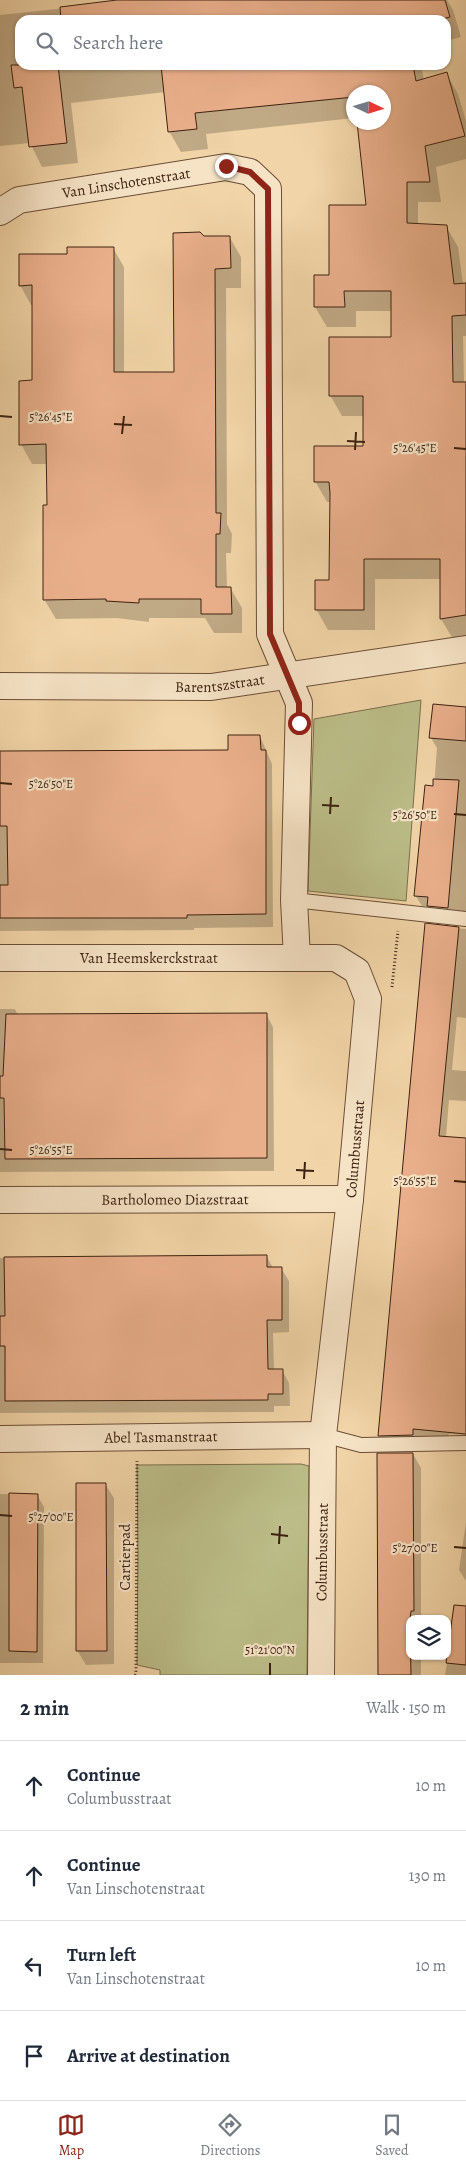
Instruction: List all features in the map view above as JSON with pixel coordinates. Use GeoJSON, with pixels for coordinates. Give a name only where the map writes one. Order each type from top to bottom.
{"type":"FeatureCollection","features":[{"type":"Feature","properties":{"kind":"street","name":"Van Linschotenstraat"},"geometry":{"type":"LineString","coordinates":[[0,212],[19,200],[226,166],[250,172],[268,189],[270,634],[287,677]]}},
{"type":"Feature","properties":{"kind":"street","name":"Barentszstraat"},"geometry":{"type":"LineString","coordinates":[[0,686],[211,686],[287,677],[466,649]]}},
{"type":"Feature","properties":{"kind":"street"},"geometry":{"type":"LineString","coordinates":[[287,677],[299,703],[294,900],[297,958]]}},
{"type":"Feature","properties":{"kind":"street","name":"Van Heemskerckstraat"},"geometry":{"type":"LineString","coordinates":[[0,958],[297,958]]}},
{"type":"Feature","properties":{"kind":"street","name":"Columbusstraat"},"geometry":{"type":"LineString","coordinates":[[297,958],[336,958],[357,971],[368,999],[350,1199],[323,1435],[321,1675]]}},
{"type":"Feature","properties":{"kind":"street","name":"Bartholomeo Diazstraat"},"geometry":{"type":"LineString","coordinates":[[0,1200],[350,1199]]}},
{"type":"Feature","properties":{"kind":"street","name":"Abel Tasmanstraat"},"geometry":{"type":"LineString","coordinates":[[0,1439],[323,1435]]}},
{"type":"Feature","properties":{"kind":"lane"},"geometry":{"type":"LineString","coordinates":[[294,900],[466,919]]}},
{"type":"Feature","properties":{"kind":"lane"},"geometry":{"type":"LineString","coordinates":[[323,1435],[362,1445],[466,1443]]}},
{"type":"Feature","properties":{"kind":"path","name":"Cartierpad"},"geometry":{"type":"LineString","coordinates":[[135,1675],[137,1438]]}},
{"type":"Feature","properties":{"kind":"green space"},"geometry":{"type":"Polygon","coordinates":[[[421,700],[406,901],[308,891],[314,719],[421,700]]]}},
{"type":"Feature","properties":{"kind":"green space"},"geometry":{"type":"Polygon","coordinates":[[[301,1464],[309,1466],[307,1675],[160,1675],[160,1670],[137,1665],[137,1465],[301,1464]]]}},
{"type":"Feature","properties":{"kind":"building"},"geometry":{"type":"Polygon","coordinates":[[[117,0],[445,0],[449,15],[61,15],[60,7],[117,0]]]}},
{"type":"Feature","properties":{"kind":"building"},"geometry":{"type":"Polygon","coordinates":[[[11,65],[15,65],[15,70],[59,70],[67,143],[29,147],[22,87],[14,88],[11,65]]]}},
{"type":"Feature","properties":{"kind":"building"},"geometry":{"type":"Polygon","coordinates":[[[162,70],[414,70],[416,81],[447,72],[465,136],[425,146],[430,182],[407,182],[407,223],[447,225],[454,284],[466,283],[466,315],[452,316],[453,382],[466,382],[466,615],[440,619],[440,559],[364,559],[364,610],[315,610],[315,580],[329,580],[330,493],[329,482],[314,482],[314,446],[363,446],[363,396],[329,396],[329,337],[391,337],[391,291],[344,291],[345,307],[314,307],[314,275],[329,275],[329,205],[366,205],[358,130],[391,130],[391,85],[346,85],[346,98],[195,113],[197,129],[168,132],[162,70]]]}},
{"type":"Feature","properties":{"kind":"building"},"geometry":{"type":"Polygon","coordinates":[[[200,232],[204,236],[230,236],[231,268],[215,269],[216,513],[221,513],[220,534],[216,534],[216,587],[231,587],[232,614],[201,614],[201,599],[139,599],[139,603],[106,601],[106,599],[43,600],[43,505],[47,505],[46,444],[19,445],[19,381],[32,380],[32,285],[19,286],[19,254],[67,254],[67,247],[114,247],[114,372],[174,372],[173,233],[200,232]]]}},
{"type":"Feature","properties":{"kind":"building"},"geometry":{"type":"Polygon","coordinates":[[[433,704],[466,707],[466,741],[429,738],[433,704]]]}},
{"type":"Feature","properties":{"kind":"building"},"geometry":{"type":"Polygon","coordinates":[[[228,735],[260,735],[261,750],[266,750],[266,914],[187,915],[187,918],[0,918],[0,885],[8,885],[7,826],[0,826],[0,751],[228,750],[228,735]]]}},
{"type":"Feature","properties":{"kind":"building"},"geometry":{"type":"Polygon","coordinates":[[[433,779],[459,780],[448,908],[427,906],[428,897],[414,896],[425,785],[433,786],[433,779]]]}},
{"type":"Feature","properties":{"kind":"building"},"geometry":{"type":"Polygon","coordinates":[[[425,923],[459,927],[439,1136],[466,1138],[466,1434],[413,1429],[413,1435],[378,1436],[425,923]]]}},
{"type":"Feature","properties":{"kind":"building"},"geometry":{"type":"Polygon","coordinates":[[[267,1013],[267,1158],[5,1159],[4,1098],[0,1098],[0,1076],[3,1076],[6,1014],[267,1013]]]}},
{"type":"Feature","properties":{"kind":"building"},"geometry":{"type":"Polygon","coordinates":[[[267,1255],[267,1267],[282,1267],[282,1320],[267,1320],[268,1369],[283,1369],[283,1394],[268,1394],[268,1400],[5,1401],[5,1346],[0,1346],[0,1316],[5,1316],[4,1257],[267,1255]]]}},
{"type":"Feature","properties":{"kind":"building"},"geometry":{"type":"Polygon","coordinates":[[[377,1453],[413,1453],[414,1611],[411,1611],[410,1615],[406,1615],[406,1660],[411,1660],[411,1675],[378,1675],[377,1453]]]}},
{"type":"Feature","properties":{"kind":"building"},"geometry":{"type":"Polygon","coordinates":[[[76,1483],[106,1483],[107,1651],[76,1651],[76,1483]]]}},
{"type":"Feature","properties":{"kind":"building"},"geometry":{"type":"Polygon","coordinates":[[[9,1493],[38,1494],[37,1652],[9,1651],[9,1493]]]}},
{"type":"Feature","properties":{"kind":"building"},"geometry":{"type":"Polygon","coordinates":[[[454,1605],[466,1606],[466,1665],[446,1663],[446,1660],[451,1660],[451,1627],[454,1605]]]}},
{"type":"Feature","properties":{"kind":"route"},"geometry":{"type":"LineString","coordinates":[[226,166],[250,172],[268,189],[270,634],[299,703],[299,723]]}}]}
